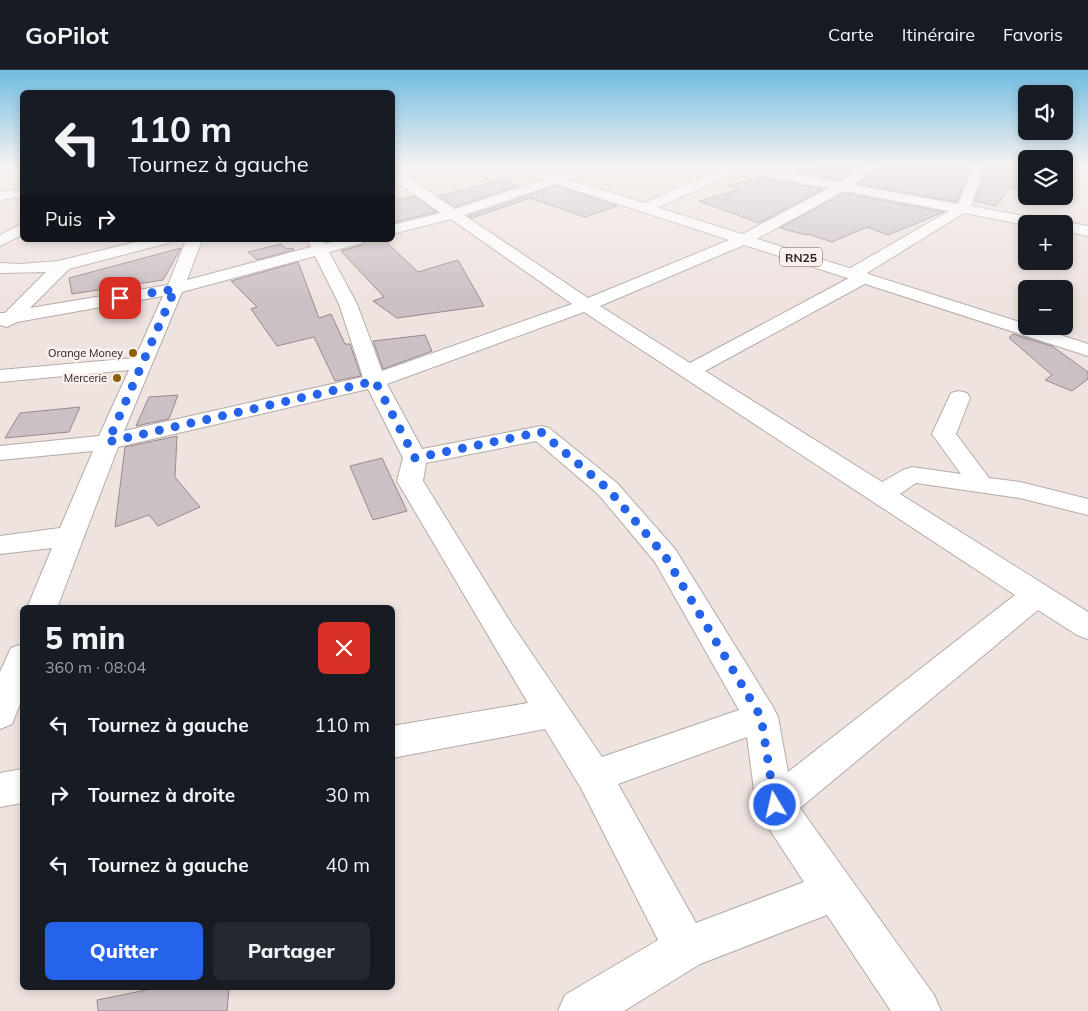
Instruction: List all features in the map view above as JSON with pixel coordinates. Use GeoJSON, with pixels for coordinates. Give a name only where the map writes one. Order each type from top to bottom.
{"type":"FeatureCollection","features":[{"type":"Feature","properties":{"kind":"street"},"geometry":{"type":"LineString","coordinates":[[447,210],[586,305],[1088,627]]}},
{"type":"Feature","properties":{"kind":"street"},"geometry":{"type":"LineString","coordinates":[[395,229],[465,210]]}},
{"type":"Feature","properties":{"kind":"street","name":"RN25"},"geometry":{"type":"LineString","coordinates":[[651,210],[1088,350]]}},
{"type":"Feature","properties":{"kind":"street"},"geometry":{"type":"LineString","coordinates":[[0,453],[108,442],[375,381],[586,305],[745,239],[799,210]]}},
{"type":"Feature","properties":{"kind":"street"},"geometry":{"type":"LineString","coordinates":[[690,371],[859,276],[960,210]]}},
{"type":"Feature","properties":{"kind":"street"},"geometry":{"type":"LineString","coordinates":[[973,210],[1018,219]]}},
{"type":"Feature","properties":{"kind":"street"},"geometry":{"type":"LineString","coordinates":[[1073,229],[1088,232]]}},
{"type":"Feature","properties":{"kind":"street"},"geometry":{"type":"LineString","coordinates":[[0,241],[20,230]]}},
{"type":"Feature","properties":{"kind":"street"},"geometry":{"type":"LineString","coordinates":[[0,268],[23,271],[64,264],[154,242]]}},
{"type":"Feature","properties":{"kind":"street"},"geometry":{"type":"LineString","coordinates":[[43,605],[108,442],[175,289],[193,242]]}},
{"type":"Feature","properties":{"kind":"street"},"geometry":{"type":"LineString","coordinates":[[3,321],[175,289],[318,245],[341,242]]}},
{"type":"Feature","properties":{"kind":"street"},"geometry":{"type":"LineString","coordinates":[[318,245],[348,304],[375,381],[415,458],[410,481],[500,631],[594,776],[686,948]]}},
{"type":"Feature","properties":{"kind":"street"},"geometry":{"type":"LineString","coordinates":[[3,321],[64,264]]}},
{"type":"Feature","properties":{"kind":"street"},"geometry":{"type":"LineString","coordinates":[[0,376],[143,363]]}},
{"type":"Feature","properties":{"kind":"street"},"geometry":{"type":"LineString","coordinates":[[960,398],[944,434],[981,484]]}},
{"type":"Feature","properties":{"kind":"street"},"geometry":{"type":"LineString","coordinates":[[415,458],[541,432],[608,489],[665,556],[761,717],[775,805],[918,1011]]}},
{"type":"Feature","properties":{"kind":"street"},"geometry":{"type":"LineString","coordinates":[[881,494],[912,476],[1020,490],[1088,507]]}},
{"type":"Feature","properties":{"kind":"street"},"geometry":{"type":"LineString","coordinates":[[0,545],[71,536]]}},
{"type":"Feature","properties":{"kind":"street"},"geometry":{"type":"LineString","coordinates":[[775,805],[1037,594]]}},
{"type":"Feature","properties":{"kind":"street"},"geometry":{"type":"LineString","coordinates":[[0,714],[20,662]]}},
{"type":"Feature","properties":{"kind":"street"},"geometry":{"type":"LineString","coordinates":[[395,741],[553,713]]}},
{"type":"Feature","properties":{"kind":"street"},"geometry":{"type":"LineString","coordinates":[[594,776],[761,717]]}},
{"type":"Feature","properties":{"kind":"street"},"geometry":{"type":"LineString","coordinates":[[0,790],[20,786]]}},
{"type":"Feature","properties":{"kind":"street"},"geometry":{"type":"LineString","coordinates":[[580,1011],[686,948],[835,891]]}},
{"type":"Feature","properties":{"kind":"building"},"geometry":{"type":"Polygon","coordinates":[[[395,210],[434,210],[437,212],[395,222],[395,210]]]}},
{"type":"Feature","properties":{"kind":"building"},"geometry":{"type":"Polygon","coordinates":[[[486,210],[495,210],[472,218],[468,216],[486,210]]]}},
{"type":"Feature","properties":{"kind":"building"},"geometry":{"type":"Polygon","coordinates":[[[564,210],[606,210],[585,217],[564,210]]]}},
{"type":"Feature","properties":{"kind":"building"},"geometry":{"type":"Polygon","coordinates":[[[723,210],[784,210],[759,223],[723,210]]]}},
{"type":"Feature","properties":{"kind":"building"},"geometry":{"type":"Polygon","coordinates":[[[813,210],[933,210],[944,212],[888,235],[867,227],[832,242],[780,228],[813,210]]]}},
{"type":"Feature","properties":{"kind":"building"},"geometry":{"type":"Polygon","coordinates":[[[364,242],[386,242],[418,272],[458,260],[484,306],[397,318],[373,301],[384,297],[341,251],[362,245],[364,242]]]}},
{"type":"Feature","properties":{"kind":"building"},"geometry":{"type":"Polygon","coordinates":[[[281,244],[287,249],[293,248],[294,250],[257,260],[248,252],[281,244]]]}},
{"type":"Feature","properties":{"kind":"building"},"geometry":{"type":"Polygon","coordinates":[[[181,248],[163,280],[72,294],[69,278],[181,248]]]}},
{"type":"Feature","properties":{"kind":"building"},"geometry":{"type":"Polygon","coordinates":[[[298,262],[319,318],[331,314],[345,344],[350,344],[361,376],[335,381],[314,337],[277,346],[251,309],[257,307],[231,281],[298,262]]]}},
{"type":"Feature","properties":{"kind":"building"},"geometry":{"type":"Polygon","coordinates":[[[1013,334],[1052,346],[1088,372],[1088,379],[1072,391],[1045,380],[1052,375],[1009,338],[1013,334]]]}},
{"type":"Feature","properties":{"kind":"building"},"geometry":{"type":"Polygon","coordinates":[[[425,335],[432,351],[383,369],[373,341],[425,335]]]}},
{"type":"Feature","properties":{"kind":"building"},"geometry":{"type":"Polygon","coordinates":[[[178,395],[169,419],[136,426],[149,397],[178,395]]]}},
{"type":"Feature","properties":{"kind":"building"},"geometry":{"type":"Polygon","coordinates":[[[80,407],[69,432],[5,438],[20,413],[80,407]]]}},
{"type":"Feature","properties":{"kind":"building"},"geometry":{"type":"Polygon","coordinates":[[[177,436],[175,477],[200,507],[158,526],[149,515],[115,527],[125,447],[177,436]]]}},
{"type":"Feature","properties":{"kind":"building"},"geometry":{"type":"Polygon","coordinates":[[[382,458],[407,511],[373,520],[350,466],[382,458]]]}},
{"type":"Feature","properties":{"kind":"building"},"geometry":{"type":"Polygon","coordinates":[[[146,990],[229,990],[227,1011],[98,1011],[97,1000],[146,990]]]}},
{"type":"Feature","properties":{"kind":"place","name":"Orange Money"},"geometry":{"type":"Point","coordinates":[133,353]}},
{"type":"Feature","properties":{"kind":"place","name":"Mercerie"},"geometry":{"type":"Point","coordinates":[117,378]}},
{"type":"Feature","properties":{"kind":"route"},"geometry":{"type":"LineString","coordinates":[[120,298],[175,289],[108,442],[375,381],[415,458],[541,432],[608,489],[665,556],[761,717],[775,805]]}}]}
